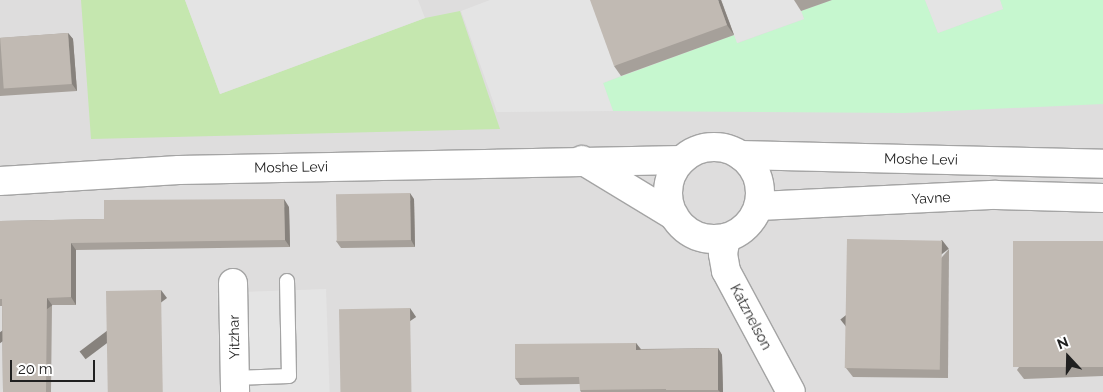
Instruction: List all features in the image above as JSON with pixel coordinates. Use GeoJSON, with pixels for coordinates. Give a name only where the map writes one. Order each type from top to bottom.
{"type":"FeatureCollection","features":[{"type":"Feature","properties":{"kind":"street"},"geometry":{"type":"LineString","coordinates":[[710,147],[726,148],[740,155],[751,165],[758,178],[761,192],[759,206],[752,219],[740,231],[726,238],[711,240],[696,236],[683,228],[674,216],[669,201],[668,186],[673,172],[682,160],[695,151],[710,147]]}},
{"type":"Feature","properties":{"kind":"street","name":"Moshe Levi"},"geometry":{"type":"LineString","coordinates":[[740,155],[1103,164]]}},
{"type":"Feature","properties":{"kind":"street"},"geometry":{"type":"LineString","coordinates":[[582,160],[674,216]]}},
{"type":"Feature","properties":{"kind":"street","name":"Moshe Levi"},"geometry":{"type":"LineString","coordinates":[[0,181],[179,170],[582,160],[682,160]]}},
{"type":"Feature","properties":{"kind":"street","name":"Yavne"},"geometry":{"type":"LineString","coordinates":[[759,206],[996,195],[1103,198]]}},
{"type":"Feature","properties":{"kind":"street","name":"Katznelson"},"geometry":{"type":"LineString","coordinates":[[726,238],[723,254],[726,272],[791,392]]}},
{"type":"Feature","properties":{"kind":"street","name":"Yitzhar"},"geometry":{"type":"LineString","coordinates":[[233,283],[235,385]]}},
{"type":"Feature","properties":{"kind":"lane"},"geometry":{"type":"LineString","coordinates":[[235,385],[289,376],[287,281]]}},
{"type":"Feature","properties":{"kind":"shaded area"},"geometry":{"type":"Polygon","coordinates":[[[0,0],[1103,0],[1103,392],[0,392],[0,0]]]}},
{"type":"Feature","properties":{"kind":"shaded area"},"geometry":{"type":"Polygon","coordinates":[[[185,0],[418,0],[425,18],[220,94],[185,0]]]}},
{"type":"Feature","properties":{"kind":"shaded area"},"geometry":{"type":"Polygon","coordinates":[[[490,0],[594,0],[621,76],[603,83],[613,111],[497,112],[461,11],[490,0]]]}},
{"type":"Feature","properties":{"kind":"shaded area"},"geometry":{"type":"Polygon","coordinates":[[[722,0],[797,0],[804,19],[737,43],[722,0]]]}},
{"type":"Feature","properties":{"kind":"shaded area"},"geometry":{"type":"Polygon","coordinates":[[[925,0],[1000,0],[1003,9],[938,33],[925,0]]]}},
{"type":"Feature","properties":{"kind":"shaded area"},"geometry":{"type":"Polygon","coordinates":[[[326,289],[330,392],[221,392],[217,293],[326,289]]]}},
{"type":"Feature","properties":{"kind":"green space"},"geometry":{"type":"Polygon","coordinates":[[[81,0],[185,0],[220,94],[425,18],[460,11],[500,129],[91,139],[81,0]]]}},
{"type":"Feature","properties":{"kind":"green space"},"geometry":{"type":"Polygon","coordinates":[[[832,0],[925,0],[938,33],[1003,9],[1000,0],[1103,0],[1103,104],[904,113],[613,111],[603,83],[734,35],[738,43],[804,19],[801,11],[832,0]]]}},
{"type":"Feature","properties":{"kind":"building"},"geometry":{"type":"Polygon","coordinates":[[[590,0],[718,0],[727,25],[614,66],[590,0]]]}},
{"type":"Feature","properties":{"kind":"building"},"geometry":{"type":"Polygon","coordinates":[[[68,33],[72,84],[4,89],[0,38],[68,33]]]}},
{"type":"Feature","properties":{"kind":"building"},"geometry":{"type":"Polygon","coordinates":[[[410,193],[411,240],[337,241],[336,194],[410,193]]]}},
{"type":"Feature","properties":{"kind":"building"},"geometry":{"type":"Polygon","coordinates":[[[284,199],[285,240],[71,243],[71,297],[47,298],[46,392],[3,392],[0,221],[104,219],[104,200],[284,199]]]}},
{"type":"Feature","properties":{"kind":"building"},"geometry":{"type":"Polygon","coordinates":[[[847,239],[942,241],[940,370],[845,368],[847,239]]]}},
{"type":"Feature","properties":{"kind":"building"},"geometry":{"type":"Polygon","coordinates":[[[1013,241],[1103,241],[1103,367],[1013,367],[1013,241]]]}},
{"type":"Feature","properties":{"kind":"building"},"geometry":{"type":"Polygon","coordinates":[[[161,290],[163,392],[108,392],[106,291],[161,290]]]}},
{"type":"Feature","properties":{"kind":"building"},"geometry":{"type":"Polygon","coordinates":[[[410,308],[411,392],[340,392],[339,309],[410,308]]]}},
{"type":"Feature","properties":{"kind":"building"},"geometry":{"type":"Polygon","coordinates":[[[636,343],[636,350],[718,348],[718,390],[580,390],[579,377],[515,378],[515,344],[636,343]]]}}]}
